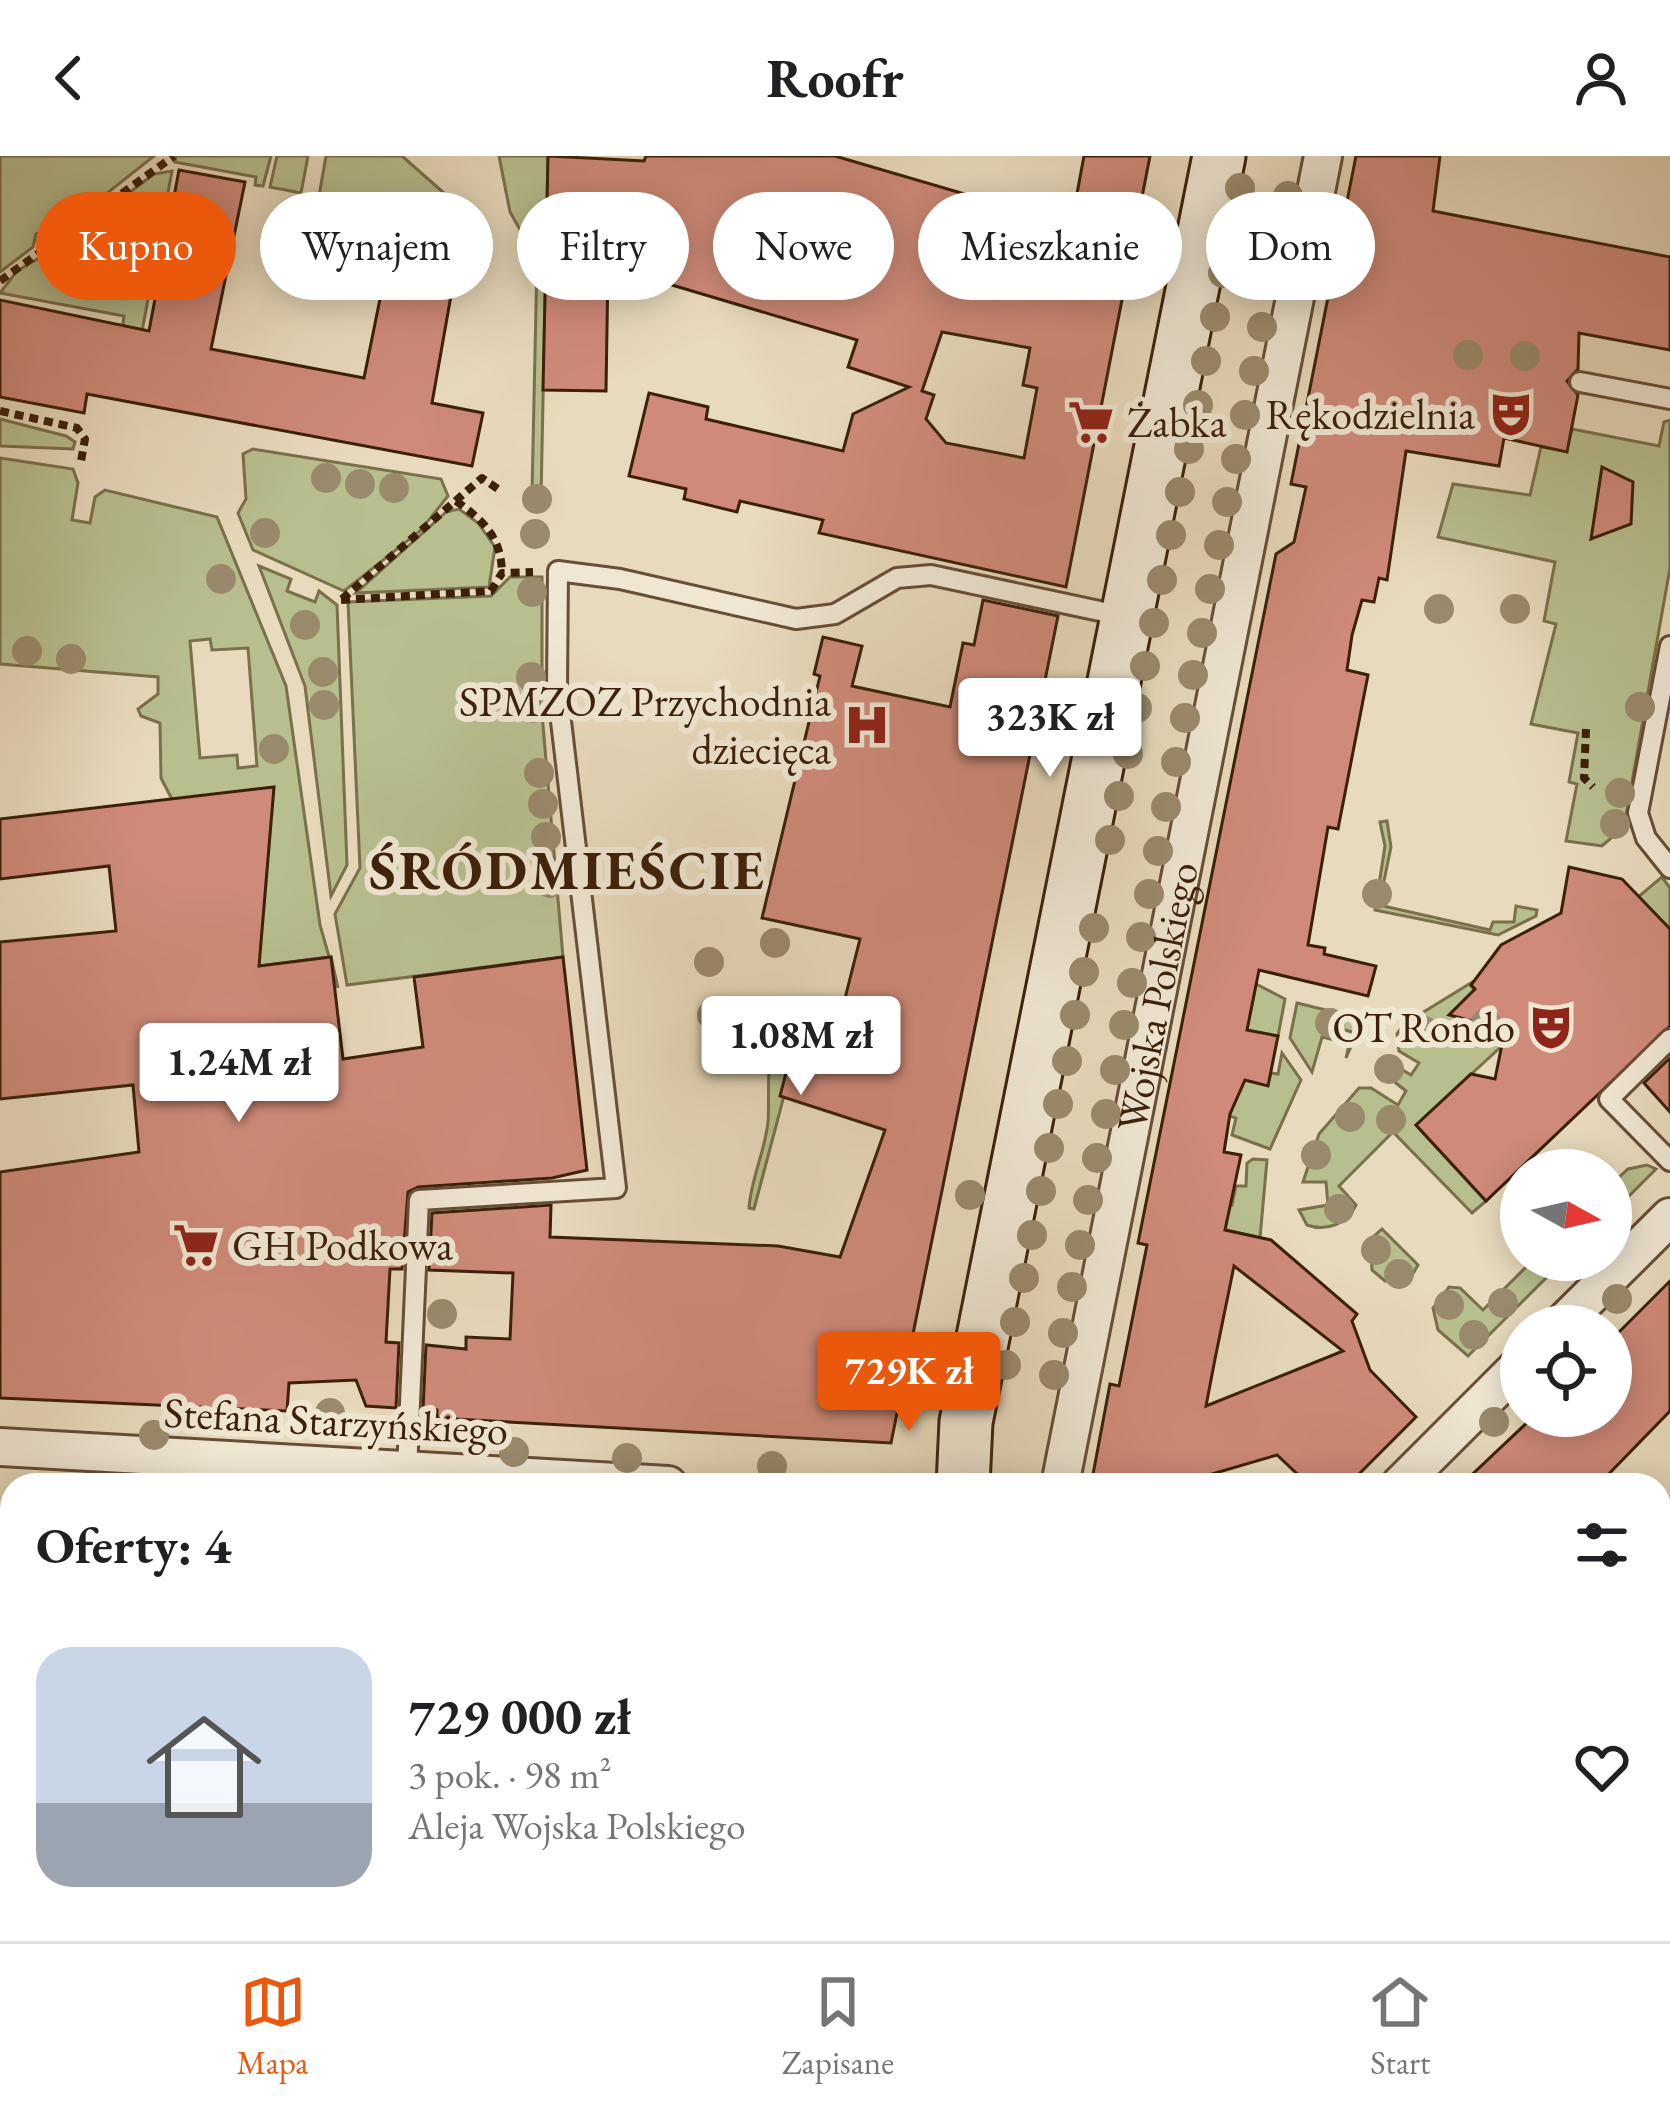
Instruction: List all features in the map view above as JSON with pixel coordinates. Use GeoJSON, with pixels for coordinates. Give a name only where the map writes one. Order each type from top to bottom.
{"type":"FeatureCollection","features":[{"type":"Feature","properties":{"kind":"street"},"geometry":{"type":"LineString","coordinates":[[964,1473],[966,1422],[1219,156]]}},
{"type":"Feature","properties":{"kind":"street","name":"Wojska Polskiego"},"geometry":{"type":"LineString","coordinates":[[1062,1473],[1323,156]]}},
{"type":"Feature","properties":{"kind":"street"},"geometry":{"type":"LineString","coordinates":[[1581,1305],[1670,1216]]}},
{"type":"Feature","properties":{"kind":"street"},"geometry":{"type":"LineString","coordinates":[[1412,1473],[1500,1385]]}},
{"type":"Feature","properties":{"kind":"street"},"geometry":{"type":"LineString","coordinates":[[938,1473],[966,1422]]}},
{"type":"Feature","properties":{"kind":"street","name":"Stefana Starzyńskiego"},"geometry":{"type":"LineString","coordinates":[[0,1447],[459,1473]]}},
{"type":"Feature","properties":{"kind":"lane"},"geometry":{"type":"LineString","coordinates":[[1580,382],[1670,399]]}},
{"type":"Feature","properties":{"kind":"lane"},"geometry":{"type":"LineString","coordinates":[[407,1470],[419,1200],[616,1188],[557,687],[559,571],[620,579],[796,619],[836,614],[897,578],[931,575],[1127,616]]}},
{"type":"Feature","properties":{"kind":"lane"},"geometry":{"type":"LineString","coordinates":[[1670,646],[1638,812],[1646,838],[1670,868]]}},
{"type":"Feature","properties":{"kind":"lane"},"geometry":{"type":"LineString","coordinates":[[1670,1039],[1610,1099],[1670,1161]]}},
{"type":"Feature","properties":{"kind":"path"},"geometry":{"type":"LineString","coordinates":[[0,280],[174,156]]}},
{"type":"Feature","properties":{"kind":"path"},"geometry":{"type":"LineString","coordinates":[[0,411],[77,428],[85,440],[81,460]]}},
{"type":"Feature","properties":{"kind":"path"},"geometry":{"type":"LineString","coordinates":[[456,500],[494,535],[501,548],[502,573],[491,591],[341,600],[456,500],[482,478],[498,489]]}},
{"type":"Feature","properties":{"kind":"path"},"geometry":{"type":"LineString","coordinates":[[502,573],[541,572]]}},
{"type":"Feature","properties":{"kind":"path"},"geometry":{"type":"LineString","coordinates":[[1586,729],[1584,778],[1593,787]]}},
{"type":"Feature","properties":{"kind":"green space"},"geometry":{"type":"Polygon","coordinates":[[[0,156],[154,156],[109,192],[36,192],[33,247],[0,272],[0,156]]]}},
{"type":"Feature","properties":{"kind":"green space"},"geometry":{"type":"Polygon","coordinates":[[[176,156],[271,156],[263,186],[255,185],[256,177],[175,162],[176,156]]]}},
{"type":"Feature","properties":{"kind":"green space"},"geometry":{"type":"Polygon","coordinates":[[[277,156],[308,156],[301,192],[270,187],[277,156]]]}},
{"type":"Feature","properties":{"kind":"green space"},"geometry":{"type":"Polygon","coordinates":[[[326,156],[402,156],[443,192],[320,192],[326,156]]]}},
{"type":"Feature","properties":{"kind":"green space"},"geometry":{"type":"Polygon","coordinates":[[[499,156],[548,156],[547,192],[517,192],[517,224],[510,212],[499,156]]]}},
{"type":"Feature","properties":{"kind":"green space"},"geometry":{"type":"Polygon","coordinates":[[[172,171],[168,192],[130,192],[154,174],[172,171]]]}},
{"type":"Feature","properties":{"kind":"green space"},"geometry":{"type":"Polygon","coordinates":[[[36,260],[36,300],[0,293],[17,271],[36,260]]]}},
{"type":"Feature","properties":{"kind":"green space"},"geometry":{"type":"Polygon","coordinates":[[[38,300],[148,300],[140,342],[121,338],[124,316],[38,300]]]}},
{"type":"Feature","properties":{"kind":"green space"},"geometry":{"type":"Polygon","coordinates":[[[536,300],[545,300],[541,498],[532,493],[536,300]]]}},
{"type":"Feature","properties":{"kind":"green space"},"geometry":{"type":"Polygon","coordinates":[[[0,419],[66,436],[75,442],[73,449],[0,446],[0,419]]]}},
{"type":"Feature","properties":{"kind":"green space"},"geometry":{"type":"Polygon","coordinates":[[[1670,420],[1670,568],[1624,827],[1602,846],[1566,841],[1577,784],[1569,782],[1578,733],[1531,724],[1556,624],[1544,621],[1555,562],[1438,537],[1453,484],[1530,495],[1541,447],[1566,451],[1572,429],[1659,446],[1664,422],[1670,420]]]}},
{"type":"Feature","properties":{"kind":"green space"},"geometry":{"type":"Polygon","coordinates":[[[253,449],[441,479],[448,496],[420,531],[344,591],[253,550],[238,513],[246,499],[243,454],[253,449]]]}},
{"type":"Feature","properties":{"kind":"green space"},"geometry":{"type":"Polygon","coordinates":[[[0,458],[73,469],[78,483],[72,520],[90,523],[95,497],[105,490],[217,517],[286,686],[320,925],[329,957],[259,966],[161,778],[160,723],[141,716],[138,709],[158,694],[158,677],[0,664],[0,458]],[[210,639],[190,641],[200,758],[237,755],[238,768],[257,766],[248,648],[212,650],[210,639]]]}},
{"type":"Feature","properties":{"kind":"green space"},"geometry":{"type":"Polygon","coordinates":[[[459,509],[478,523],[495,547],[489,587],[356,593],[446,512],[459,509]]]}},
{"type":"Feature","properties":{"kind":"green space"},"geometry":{"type":"Polygon","coordinates":[[[259,566],[291,579],[287,591],[315,602],[319,591],[337,605],[347,865],[331,896],[305,686],[259,566]]]}},
{"type":"Feature","properties":{"kind":"green space"},"geometry":{"type":"Polygon","coordinates":[[[510,577],[542,577],[542,714],[563,957],[347,985],[335,914],[360,868],[348,602],[491,596],[510,577]]]}},
{"type":"Feature","properties":{"kind":"green space"},"geometry":{"type":"Polygon","coordinates":[[[1387,821],[1391,847],[1379,905],[1490,930],[1493,922],[1514,922],[1516,906],[1537,910],[1536,916],[1498,935],[1375,910],[1385,846],[1380,822],[1387,821]]]}},
{"type":"Feature","properties":{"kind":"green space"},"geometry":{"type":"Polygon","coordinates":[[[1662,877],[1670,888],[1670,930],[1638,897],[1662,877]]]}},
{"type":"Feature","properties":{"kind":"green space"},"geometry":{"type":"Polygon","coordinates":[[[1474,981],[1471,986],[1517,1032],[1416,1125],[1486,1201],[1472,1213],[1393,1132],[1339,1186],[1356,1205],[1347,1217],[1328,1227],[1307,1225],[1299,1210],[1328,1205],[1326,1182],[1303,1182],[1319,1134],[1359,1088],[1371,1088],[1398,1105],[1406,1091],[1378,1069],[1386,1060],[1411,1075],[1419,1063],[1399,1051],[1397,1034],[1404,1024],[1474,981]]]}},
{"type":"Feature","properties":{"kind":"green space"},"geometry":{"type":"Polygon","coordinates":[[[1256,984],[1285,999],[1278,1036],[1264,1034],[1244,1044],[1256,984]]]}},
{"type":"Feature","properties":{"kind":"green space"},"geometry":{"type":"Polygon","coordinates":[[[1297,1003],[1363,1019],[1346,1058],[1352,1032],[1339,1028],[1335,1040],[1322,1037],[1312,1072],[1290,1038],[1297,1003]]]}},
{"type":"Feature","properties":{"kind":"green space"},"geometry":{"type":"Polygon","coordinates":[[[808,1005],[754,1209],[749,1208],[768,1122],[774,1036],[792,1010],[808,1005]]]}},
{"type":"Feature","properties":{"kind":"green space"},"geometry":{"type":"Polygon","coordinates":[[[1282,1053],[1301,1080],[1270,1149],[1232,1135],[1236,1118],[1229,1116],[1236,1078],[1267,1085],[1271,1073],[1278,1074],[1282,1053]]]}},
{"type":"Feature","properties":{"kind":"green space"},"geometry":{"type":"Polygon","coordinates":[[[1267,1160],[1260,1238],[1218,1228],[1222,1204],[1232,1205],[1236,1186],[1246,1186],[1247,1163],[1267,1160]]]}},
{"type":"Feature","properties":{"kind":"green space"},"geometry":{"type":"Polygon","coordinates":[[[1647,1165],[1656,1169],[1632,1193],[1632,1168],[1647,1165]]]}},
{"type":"Feature","properties":{"kind":"green space"},"geometry":{"type":"Polygon","coordinates":[[[1382,1229],[1418,1265],[1408,1282],[1385,1281],[1372,1270],[1371,1239],[1382,1229]]]}},
{"type":"Feature","properties":{"kind":"green space"},"geometry":{"type":"Polygon","coordinates":[[[1512,1281],[1543,1281],[1519,1305],[1500,1305],[1500,1324],[1468,1356],[1438,1330],[1433,1308],[1449,1287],[1460,1288],[1483,1310],[1512,1281]]]}},
{"type":"Feature","properties":{"kind":"building"},"geometry":{"type":"Polygon","coordinates":[[[548,156],[644,161],[646,156],[835,156],[958,192],[918,192],[918,300],[1122,300],[1066,587],[819,533],[823,520],[740,501],[737,512],[684,499],[686,489],[629,476],[649,393],[708,407],[706,419],[843,451],[853,414],[909,387],[848,367],[857,340],[722,300],[894,300],[894,192],[713,192],[713,297],[689,290],[689,192],[547,192],[548,156]],[[942,332],[922,391],[934,395],[926,419],[946,443],[1024,458],[1037,388],[1023,385],[1030,348],[942,332]]]}},
{"type":"Feature","properties":{"kind":"building"},"geometry":{"type":"Polygon","coordinates":[[[1084,156],[1150,156],[1143,192],[1077,192],[1084,156]]]}},
{"type":"Feature","properties":{"kind":"building"},"geometry":{"type":"Polygon","coordinates":[[[1356,156],[1440,156],[1433,211],[1670,257],[1670,350],[1579,333],[1578,369],[1567,381],[1578,395],[1567,452],[1504,438],[1499,466],[1406,451],[1387,580],[1379,578],[1374,602],[1362,600],[1352,635],[1347,670],[1368,675],[1338,829],[1328,827],[1308,945],[1325,948],[1324,954],[1376,966],[1368,996],[1259,970],[1247,1030],[1278,1036],[1268,1086],[1245,1080],[1230,1114],[1224,1152],[1241,1155],[1225,1230],[1271,1240],[1357,1314],[1352,1321],[1370,1370],[1416,1417],[1360,1473],[1296,1473],[1277,1455],[1215,1473],[1093,1473],[1110,1384],[1119,1386],[1147,1245],[1138,1243],[1276,554],[1294,542],[1306,487],[1291,484],[1327,300],[1375,300],[1375,192],[1349,192],[1356,156]],[[1234,1266],[1206,1406],[1343,1351],[1234,1266]]]}},
{"type":"Feature","properties":{"kind":"building"},"geometry":{"type":"Polygon","coordinates":[[[179,170],[245,182],[236,226],[236,192],[175,192],[179,170]]]}},
{"type":"Feature","properties":{"kind":"building"},"geometry":{"type":"Polygon","coordinates":[[[0,300],[149,331],[155,300],[221,300],[211,349],[364,378],[380,300],[450,300],[432,403],[483,413],[472,466],[87,394],[84,413],[0,397],[0,300]]]}},
{"type":"Feature","properties":{"kind":"building"},"geometry":{"type":"Polygon","coordinates":[[[545,300],[607,300],[606,391],[543,390],[545,300]]]}},
{"type":"Feature","properties":{"kind":"building"},"geometry":{"type":"Polygon","coordinates":[[[1602,467],[1633,482],[1631,524],[1591,539],[1602,467]]]}},
{"type":"Feature","properties":{"kind":"building"},"geometry":{"type":"Polygon","coordinates":[[[983,600],[1058,616],[891,1443],[437,1418],[437,1410],[423,1409],[426,1345],[466,1349],[466,1337],[510,1339],[513,1273],[429,1270],[432,1213],[551,1205],[550,1237],[778,1246],[840,1257],[885,1130],[780,1096],[803,1008],[840,1018],[860,939],[762,918],[820,676],[814,674],[823,637],[862,646],[852,686],[950,707],[963,643],[974,645],[983,600]]]}},
{"type":"Feature","properties":{"kind":"building"},"geometry":{"type":"Polygon","coordinates":[[[274,787],[259,966],[331,957],[343,1059],[423,1047],[414,977],[563,957],[587,1170],[552,1178],[418,1187],[408,1192],[402,1269],[390,1269],[386,1342],[399,1343],[396,1408],[366,1406],[356,1380],[289,1383],[287,1411],[0,1398],[0,1172],[139,1152],[133,1085],[0,1099],[0,942],[116,931],[109,866],[0,879],[0,819],[274,787]]]}},
{"type":"Feature","properties":{"kind":"building"},"geometry":{"type":"Polygon","coordinates":[[[1569,867],[1622,879],[1670,929],[1670,1026],[1541,1149],[1500,1149],[1500,1188],[1486,1201],[1416,1125],[1471,1074],[1495,1079],[1505,1029],[1449,1015],[1475,989],[1471,985],[1501,945],[1561,913],[1569,867]]]}},
{"type":"Feature","properties":{"kind":"building"},"geometry":{"type":"Polygon","coordinates":[[[1670,1058],[1670,1112],[1644,1083],[1670,1058]]]}},
{"type":"Feature","properties":{"kind":"building"},"geometry":{"type":"Polygon","coordinates":[[[1670,1281],[1670,1411],[1610,1473],[1474,1473],[1512,1437],[1632,1437],[1632,1319],[1670,1281]]]}},
{"type":"Feature","properties":{"kind":"place","name":"Rękodzielnia"},"geometry":{"type":"Point","coordinates":[1511,414]}},
{"type":"Feature","properties":{"kind":"place","name":"Żabka"},"geometry":{"type":"Point","coordinates":[1091,422]}},
{"type":"Feature","properties":{"kind":"place","name":"SPMZOZ Przychodnia dziecięca"},"geometry":{"type":"Point","coordinates":[867,725]}},
{"type":"Feature","properties":{"kind":"place","name":"OT Rondo"},"geometry":{"type":"Point","coordinates":[1551,1027]}},
{"type":"Feature","properties":{"kind":"place","name":"GH Podkowa"},"geometry":{"type":"Point","coordinates":[196,1245]}},
{"type":"Feature","properties":{"kind":"district","name":"ŚRÓDMIEŚCIE"},"geometry":{"type":"Point","coordinates":[568,870]}}]}
